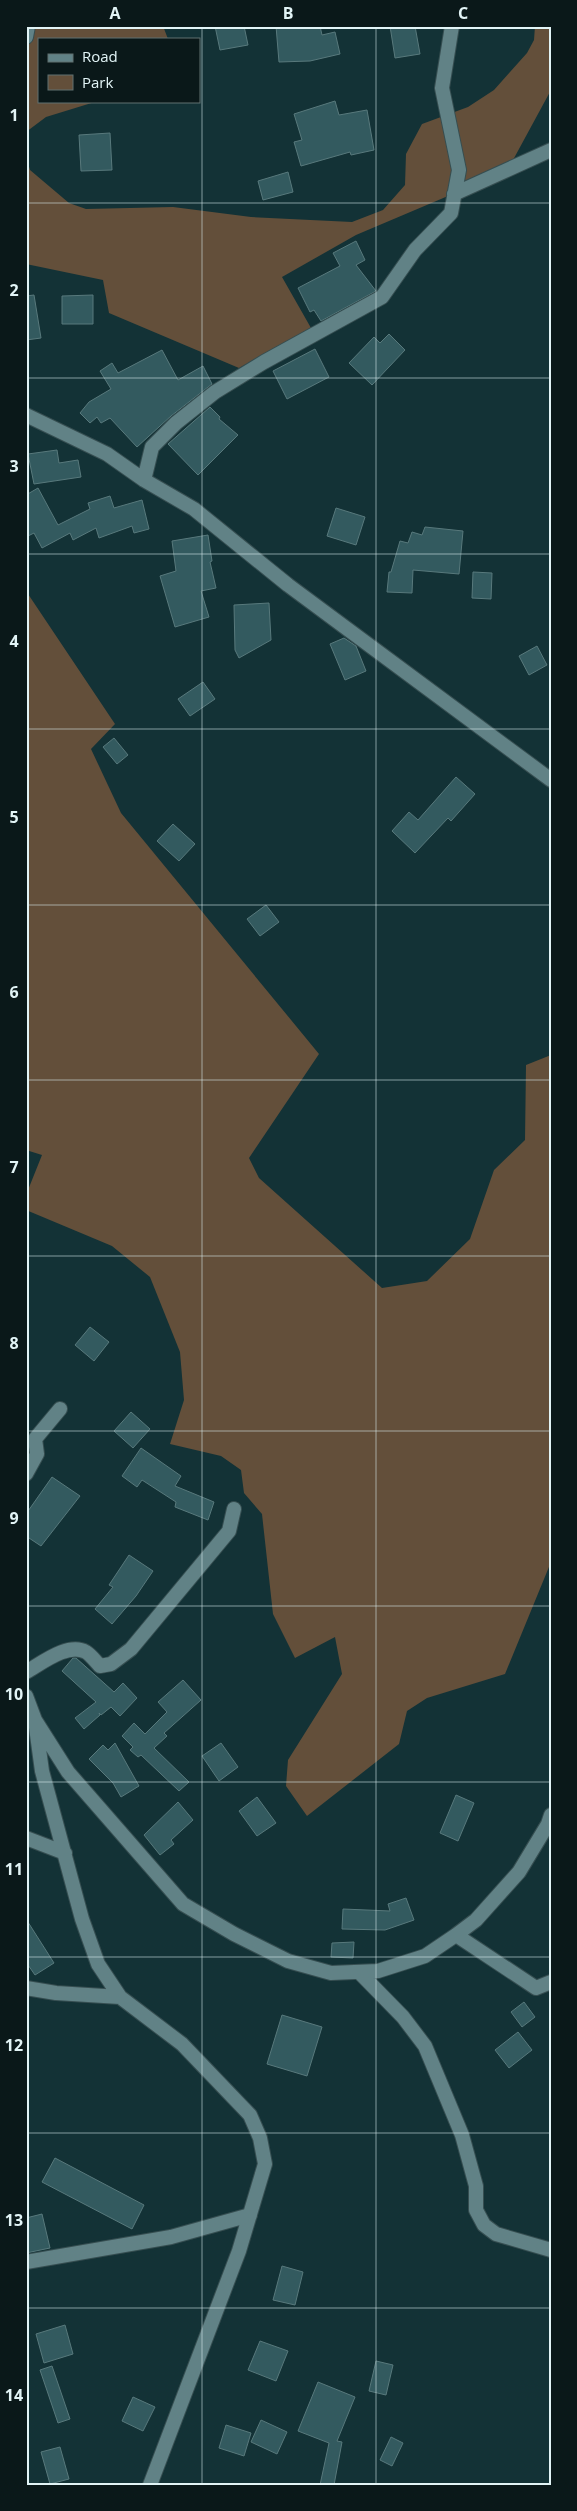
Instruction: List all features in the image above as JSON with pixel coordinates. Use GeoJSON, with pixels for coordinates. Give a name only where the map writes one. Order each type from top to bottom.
{"type":"FeatureCollection","features":[{"type":"Feature","properties":{"kind":"street"},"geometry":{"type":"LineString","coordinates":[[26,37],[28,26]]}},
{"type":"Feature","properties":{"kind":"street"},"geometry":{"type":"LineString","coordinates":[[144,480],[152,447],[176,423],[215,392],[264,362],[382,297],[415,250],[451,213],[459,170],[442,88],[452,26]]}},
{"type":"Feature","properties":{"kind":"street"},"geometry":{"type":"LineString","coordinates":[[454,194],[551,150]]}},
{"type":"Feature","properties":{"kind":"street"},"geometry":{"type":"LineString","coordinates":[[26,416],[107,454],[144,480],[194,508],[288,585],[551,780]]}},
{"type":"Feature","properties":{"kind":"street"},"geometry":{"type":"LineString","coordinates":[[26,1474],[38,1454],[35,1438],[60,1409]]}},
{"type":"Feature","properties":{"kind":"street"},"geometry":{"type":"LineString","coordinates":[[26,1672],[58,1654],[72,1649],[85,1652],[100,1666],[111,1664],[131,1649],[229,1532],[234,1509]]}},
{"type":"Feature","properties":{"kind":"street"},"geometry":{"type":"LineString","coordinates":[[26,1696],[35,1720],[68,1772],[183,1904],[234,1934],[288,1961],[331,1974],[378,1971],[425,1956],[456,1936],[476,1920],[520,1872],[548,1824],[551,1815]]}},
{"type":"Feature","properties":{"kind":"street"},"geometry":{"type":"LineString","coordinates":[[35,1720],[42,1771],[82,1918],[98,1964],[120,1996],[182,2044],[250,2115],[260,2138],[265,2164],[250,2215],[208,2335],[150,2485]]}},
{"type":"Feature","properties":{"kind":"street"},"geometry":{"type":"LineString","coordinates":[[26,1838],[65,1853]]}},
{"type":"Feature","properties":{"kind":"street"},"geometry":{"type":"LineString","coordinates":[[456,1936],[536,1988],[551,1982]]}},
{"type":"Feature","properties":{"kind":"street"},"geometry":{"type":"LineString","coordinates":[[359,1972],[404,2017],[425,2046],[462,2135],[476,2186],[476,2210],[484,2225],[496,2234],[551,2250]]}},
{"type":"Feature","properties":{"kind":"street"},"geometry":{"type":"LineString","coordinates":[[26,1988],[56,1993],[120,1996]]}},
{"type":"Feature","properties":{"kind":"street"},"geometry":{"type":"LineString","coordinates":[[26,2262],[171,2237],[250,2215]]}},
{"type":"Feature","properties":{"kind":"green space"},"geometry":{"type":"Polygon","coordinates":[[[26,26],[163,26],[168,38],[38,38],[38,102],[95,102],[46,117],[26,132],[26,26]]]}},
{"type":"Feature","properties":{"kind":"green space"},"geometry":{"type":"Polygon","coordinates":[[[535,26],[551,26],[551,90],[507,171],[356,235],[282,277],[311,328],[239,368],[109,313],[103,280],[26,264],[26,157],[30,170],[69,203],[86,209],[173,207],[251,217],[352,222],[383,210],[405,185],[406,154],[422,124],[468,107],[494,90],[527,53],[534,40],[535,26]]]}},
{"type":"Feature","properties":{"kind":"green space"},"geometry":{"type":"Polygon","coordinates":[[[26,591],[115,724],[91,749],[121,813],[319,1054],[249,1158],[259,1178],[382,1288],[427,1281],[470,1239],[494,1170],[525,1140],[526,1065],[551,1055],[551,1562],[505,1674],[427,1698],[407,1711],[399,1744],[307,1816],[286,1786],[288,1760],[342,1674],[335,1637],[295,1658],[273,1614],[262,1514],[244,1493],[241,1470],[221,1456],[170,1444],[184,1400],[180,1352],[150,1277],[112,1246],[26,1210],[26,1195],[42,1155],[26,1150],[26,591]]]}},
{"type":"Feature","properties":{"kind":"building"},"geometry":{"type":"Polygon","coordinates":[[[215,26],[244,26],[248,45],[220,50],[215,26]]]}},
{"type":"Feature","properties":{"kind":"building"},"geometry":{"type":"Polygon","coordinates":[[[276,26],[320,26],[322,35],[335,32],[340,54],[310,61],[279,62],[276,26]]]}},
{"type":"Feature","properties":{"kind":"building"},"geometry":{"type":"Polygon","coordinates":[[[390,26],[415,26],[420,54],[395,58],[390,26]]]}},
{"type":"Feature","properties":{"kind":"building"},"geometry":{"type":"Polygon","coordinates":[[[335,101],[339,115],[367,110],[374,150],[351,155],[350,152],[301,166],[294,142],[302,140],[294,114],[335,101]]]}},
{"type":"Feature","properties":{"kind":"building"},"geometry":{"type":"Polygon","coordinates":[[[110,133],[112,170],[81,171],[79,135],[110,133]]]}},
{"type":"Feature","properties":{"kind":"building"},"geometry":{"type":"Polygon","coordinates":[[[288,172],[293,192],[263,200],[258,181],[288,172]]]}},
{"type":"Feature","properties":{"kind":"building"},"geometry":{"type":"Polygon","coordinates":[[[356,241],[365,260],[356,265],[376,291],[321,321],[314,310],[310,312],[298,288],[340,266],[333,253],[356,241]]]}},
{"type":"Feature","properties":{"kind":"building"},"geometry":{"type":"Polygon","coordinates":[[[34,295],[41,338],[26,340],[26,296],[34,295]]]}},
{"type":"Feature","properties":{"kind":"building"},"geometry":{"type":"Polygon","coordinates":[[[93,295],[93,324],[62,324],[62,296],[93,295]]]}},
{"type":"Feature","properties":{"kind":"building"},"geometry":{"type":"Polygon","coordinates":[[[389,334],[405,350],[372,385],[349,363],[374,337],[380,343],[389,334]]]}},
{"type":"Feature","properties":{"kind":"building"},"geometry":{"type":"Polygon","coordinates":[[[315,349],[329,377],[287,399],[273,371],[315,349]]]}},
{"type":"Feature","properties":{"kind":"building"},"geometry":{"type":"Polygon","coordinates":[[[162,350],[178,380],[203,366],[212,384],[171,416],[137,447],[110,418],[101,423],[97,417],[90,423],[80,413],[89,402],[111,389],[100,371],[112,363],[118,373],[162,350]]]}},
{"type":"Feature","properties":{"kind":"building"},"geometry":{"type":"Polygon","coordinates":[[[210,407],[220,417],[219,419],[238,435],[198,475],[168,444],[210,407]]]}},
{"type":"Feature","properties":{"kind":"building"},"geometry":{"type":"Polygon","coordinates":[[[57,450],[59,463],[78,460],[81,477],[34,484],[28,454],[57,450]]]}},
{"type":"Feature","properties":{"kind":"building"},"geometry":{"type":"Polygon","coordinates":[[[38,488],[58,525],[90,509],[88,503],[110,496],[114,508],[142,500],[149,529],[134,533],[132,526],[99,538],[96,528],[73,540],[70,533],[42,548],[34,533],[26,537],[26,495],[38,488]]]}},
{"type":"Feature","properties":{"kind":"building"},"geometry":{"type":"Polygon","coordinates":[[[336,508],[365,517],[356,545],[327,536],[336,508]]]}},
{"type":"Feature","properties":{"kind":"building"},"geometry":{"type":"Polygon","coordinates":[[[425,527],[463,531],[459,574],[413,570],[412,593],[387,592],[389,572],[391,572],[400,541],[408,543],[412,532],[422,535],[425,527]]]}},
{"type":"Feature","properties":{"kind":"building"},"geometry":{"type":"Polygon","coordinates":[[[208,535],[212,561],[210,562],[216,588],[201,591],[209,617],[175,627],[160,576],[176,571],[172,541],[208,535]]]}},
{"type":"Feature","properties":{"kind":"building"},"geometry":{"type":"Polygon","coordinates":[[[473,572],[492,573],[491,599],[472,598],[473,572]]]}},
{"type":"Feature","properties":{"kind":"building"},"geometry":{"type":"Polygon","coordinates":[[[269,603],[271,640],[239,658],[235,650],[234,605],[269,603]]]}},
{"type":"Feature","properties":{"kind":"building"},"geometry":{"type":"Polygon","coordinates":[[[344,638],[356,646],[366,671],[345,680],[330,644],[344,638]]]}},
{"type":"Feature","properties":{"kind":"building"},"geometry":{"type":"Polygon","coordinates":[[[537,646],[547,665],[529,675],[519,656],[537,646]]]}},
{"type":"Feature","properties":{"kind":"building"},"geometry":{"type":"Polygon","coordinates":[[[203,682],[215,699],[190,716],[178,699],[203,682]]]}},
{"type":"Feature","properties":{"kind":"building"},"geometry":{"type":"Polygon","coordinates":[[[114,738],[128,755],[117,764],[103,747],[114,738]]]}},
{"type":"Feature","properties":{"kind":"building"},"geometry":{"type":"Polygon","coordinates":[[[456,777],[475,794],[451,821],[448,818],[415,853],[392,831],[409,812],[418,820],[456,777]]]}},
{"type":"Feature","properties":{"kind":"building"},"geometry":{"type":"Polygon","coordinates":[[[173,824],[195,844],[179,861],[157,841],[173,824]]]}},
{"type":"Feature","properties":{"kind":"building"},"geometry":{"type":"Polygon","coordinates":[[[266,905],[279,922],[260,936],[247,919],[266,905]]]}},
{"type":"Feature","properties":{"kind":"building"},"geometry":{"type":"Polygon","coordinates":[[[90,1327],[109,1342],[94,1361],[75,1345],[90,1327]]]}},
{"type":"Feature","properties":{"kind":"building"},"geometry":{"type":"Polygon","coordinates":[[[131,1412],[150,1429],[133,1448],[114,1431],[131,1412]]]}},
{"type":"Feature","properties":{"kind":"building"},"geometry":{"type":"Polygon","coordinates":[[[141,1448],[181,1476],[175,1486],[214,1502],[208,1520],[175,1507],[176,1502],[142,1480],[137,1487],[122,1476],[141,1448]]]}},
{"type":"Feature","properties":{"kind":"building"},"geometry":{"type":"Polygon","coordinates":[[[52,1477],[80,1496],[41,1546],[26,1536],[26,1514],[52,1477]]]}},
{"type":"Feature","properties":{"kind":"building"},"geometry":{"type":"Polygon","coordinates":[[[129,1555],[153,1571],[136,1596],[112,1624],[95,1609],[113,1587],[109,1585],[129,1555]]]}},
{"type":"Feature","properties":{"kind":"building"},"geometry":{"type":"Polygon","coordinates":[[[73,1658],[76,1658],[114,1692],[123,1683],[137,1698],[120,1716],[111,1707],[101,1715],[99,1713],[100,1715],[84,1729],[75,1718],[96,1702],[62,1671],[73,1658]]]}},
{"type":"Feature","properties":{"kind":"building"},"geometry":{"type":"Polygon","coordinates":[[[183,1680],[201,1700],[164,1733],[167,1736],[154,1748],[189,1782],[179,1791],[141,1755],[138,1757],[130,1750],[133,1747],[122,1736],[134,1723],[145,1734],[167,1712],[158,1702],[183,1680]]]}},
{"type":"Feature","properties":{"kind":"building"},"geometry":{"type":"Polygon","coordinates":[[[115,1743],[139,1786],[121,1797],[113,1783],[89,1759],[103,1745],[108,1750],[115,1743]]]}},
{"type":"Feature","properties":{"kind":"building"},"geometry":{"type":"Polygon","coordinates":[[[221,1743],[238,1767],[219,1781],[202,1756],[221,1743]]]}},
{"type":"Feature","properties":{"kind":"building"},"geometry":{"type":"Polygon","coordinates":[[[456,1795],[474,1803],[458,1841],[440,1833],[456,1795]]]}},
{"type":"Feature","properties":{"kind":"building"},"geometry":{"type":"Polygon","coordinates":[[[257,1797],[276,1823],[257,1836],[239,1811],[257,1797]]]}},
{"type":"Feature","properties":{"kind":"building"},"geometry":{"type":"Polygon","coordinates":[[[178,1802],[193,1820],[171,1840],[174,1844],[160,1855],[144,1835],[178,1802]]]}},
{"type":"Feature","properties":{"kind":"building"},"geometry":{"type":"Polygon","coordinates":[[[406,1898],[414,1920],[385,1930],[342,1929],[343,1909],[390,1911],[388,1904],[406,1898]]]}},
{"type":"Feature","properties":{"kind":"building"},"geometry":{"type":"Polygon","coordinates":[[[26,1919],[54,1963],[35,1975],[26,1962],[26,1919]]]}},
{"type":"Feature","properties":{"kind":"building"},"geometry":{"type":"Polygon","coordinates":[[[354,1942],[353,1958],[331,1957],[332,1943],[354,1942]]]}},
{"type":"Feature","properties":{"kind":"building"},"geometry":{"type":"Polygon","coordinates":[[[524,2002],[535,2017],[522,2027],[511,2012],[524,2002]]]}},
{"type":"Feature","properties":{"kind":"building"},"geometry":{"type":"Polygon","coordinates":[[[282,2015],[322,2027],[307,2076],[267,2064],[282,2015]]]}},
{"type":"Feature","properties":{"kind":"building"},"geometry":{"type":"Polygon","coordinates":[[[518,2032],[532,2050],[509,2068],[495,2050],[518,2032]]]}},
{"type":"Feature","properties":{"kind":"building"},"geometry":{"type":"Polygon","coordinates":[[[55,2158],[144,2205],[132,2229],[42,2182],[55,2158]]]}},
{"type":"Feature","properties":{"kind":"building"},"geometry":{"type":"Polygon","coordinates":[[[42,2214],[50,2248],[26,2253],[26,2218],[42,2214]]]}},
{"type":"Feature","properties":{"kind":"building"},"geometry":{"type":"Polygon","coordinates":[[[282,2266],[303,2272],[295,2305],[273,2300],[282,2266]]]}},
{"type":"Feature","properties":{"kind":"building"},"geometry":{"type":"Polygon","coordinates":[[[65,2325],[73,2354],[44,2363],[36,2334],[65,2325]]]}},
{"type":"Feature","properties":{"kind":"building"},"geometry":{"type":"Polygon","coordinates":[[[260,2341],[288,2351],[276,2381],[248,2370],[260,2341]]]}},
{"type":"Feature","properties":{"kind":"building"},"geometry":{"type":"Polygon","coordinates":[[[376,2361],[393,2365],[386,2395],[369,2391],[376,2361]]]}},
{"type":"Feature","properties":{"kind":"building"},"geometry":{"type":"Polygon","coordinates":[[[52,2366],[70,2419],[58,2423],[40,2370],[52,2366]]]}},
{"type":"Feature","properties":{"kind":"building"},"geometry":{"type":"Polygon","coordinates":[[[318,2382],[355,2397],[337,2441],[342,2442],[334,2485],[320,2485],[329,2443],[298,2431],[318,2382]]]}},
{"type":"Feature","properties":{"kind":"building"},"geometry":{"type":"Polygon","coordinates":[[[133,2397],[155,2407],[143,2431],[122,2421],[133,2397]]]}},
{"type":"Feature","properties":{"kind":"building"},"geometry":{"type":"Polygon","coordinates":[[[261,2420],[287,2432],[277,2454],[251,2442],[261,2420]]]}},
{"type":"Feature","properties":{"kind":"building"},"geometry":{"type":"Polygon","coordinates":[[[226,2425],[251,2433],[244,2456],[219,2448],[226,2425]]]}},
{"type":"Feature","properties":{"kind":"building"},"geometry":{"type":"Polygon","coordinates":[[[391,2437],[403,2443],[392,2466],[380,2460],[391,2437]]]}},
{"type":"Feature","properties":{"kind":"building"},"geometry":{"type":"Polygon","coordinates":[[[60,2447],[69,2479],[50,2484],[41,2452],[60,2447]]]}}]}
